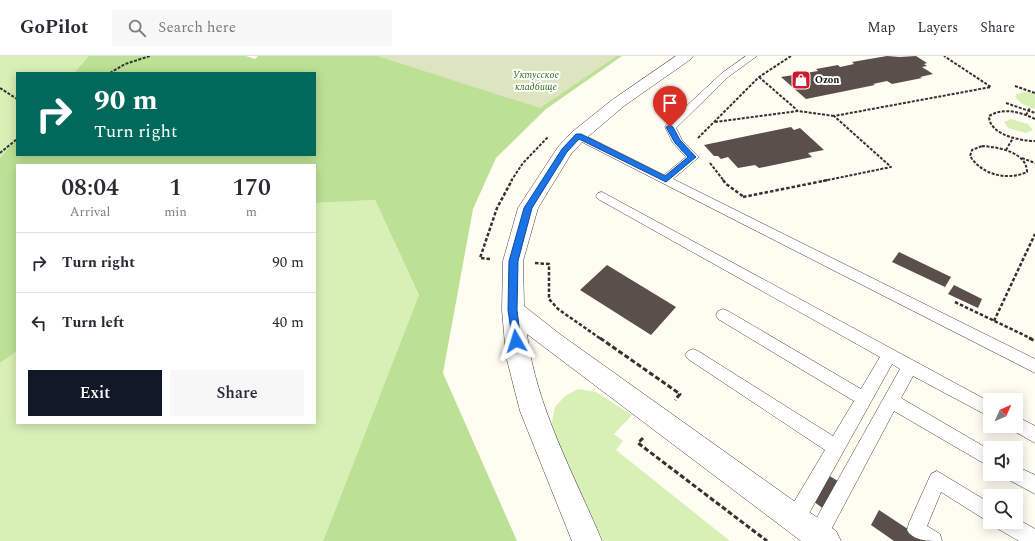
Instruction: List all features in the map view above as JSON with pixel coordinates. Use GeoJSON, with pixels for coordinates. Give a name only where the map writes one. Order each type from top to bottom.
{"type":"FeatureCollection","features":[{"type":"Feature","properties":{"kind":"street"},"geometry":{"type":"LineString","coordinates":[[587,541],[533,411],[518,356],[513,310],[513,261],[528,208],[564,151],[578,136],[618,103],[686,56]]}},
{"type":"Feature","properties":{"kind":"street"},"geometry":{"type":"LineString","coordinates":[[513,310],[553,342],[822,538]]}},
{"type":"Feature","properties":{"kind":"lane"},"geometry":{"type":"LineString","coordinates":[[666,179],[693,157],[677,141],[670,127],[725,75],[752,56]]}},
{"type":"Feature","properties":{"kind":"lane"},"geometry":{"type":"LineString","coordinates":[[578,136],[1035,366]]}},
{"type":"Feature","properties":{"kind":"lane"},"geometry":{"type":"LineString","coordinates":[[602,196],[983,406]]}},
{"type":"Feature","properties":{"kind":"lane"},"geometry":{"type":"LineString","coordinates":[[723,315],[864,399]]}},
{"type":"Feature","properties":{"kind":"lane"},"geometry":{"type":"LineString","coordinates":[[693,355],[836,447]]}},
{"type":"Feature","properties":{"kind":"lane"},"geometry":{"type":"LineString","coordinates":[[794,519],[889,355]]}},
{"type":"Feature","properties":{"kind":"lane"},"geometry":{"type":"LineString","coordinates":[[822,538],[910,366]]}},
{"type":"Feature","properties":{"kind":"lane"},"geometry":{"type":"LineString","coordinates":[[891,401],[983,455]]}},
{"type":"Feature","properties":{"kind":"lane"},"geometry":{"type":"LineString","coordinates":[[1023,428],[1035,435]]}},
{"type":"Feature","properties":{"kind":"lane"},"geometry":{"type":"LineString","coordinates":[[1023,479],[1035,486]]}},
{"type":"Feature","properties":{"kind":"lane"},"geometry":{"type":"LineString","coordinates":[[933,541],[916,530],[937,480],[983,508]]}},
{"type":"Feature","properties":{"kind":"lane"},"geometry":{"type":"LineString","coordinates":[[1017,529],[1035,540]]}},
{"type":"Feature","properties":{"kind":"path"},"geometry":{"type":"LineString","coordinates":[[112,72],[125,64],[150,56]]}},
{"type":"Feature","properties":{"kind":"path"},"geometry":{"type":"LineString","coordinates":[[700,144],[698,138],[759,77],[790,56]]}},
{"type":"Feature","properties":{"kind":"path"},"geometry":{"type":"LineString","coordinates":[[715,122],[798,111],[834,116],[991,87],[944,56]]}},
{"type":"Feature","properties":{"kind":"path"},"geometry":{"type":"LineString","coordinates":[[759,77],[798,111]]}},
{"type":"Feature","properties":{"kind":"path"},"geometry":{"type":"LineString","coordinates":[[1016,86],[1035,93]]}},
{"type":"Feature","properties":{"kind":"path"},"geometry":{"type":"LineString","coordinates":[[0,88],[16,98]]}},
{"type":"Feature","properties":{"kind":"path"},"geometry":{"type":"LineString","coordinates":[[1006,103],[1035,113]]}},
{"type":"Feature","properties":{"kind":"path"},"geometry":{"type":"LineString","coordinates":[[1026,115],[1030,108]]}},
{"type":"Feature","properties":{"kind":"path"},"geometry":{"type":"LineString","coordinates":[[1035,119],[1026,115],[1006,111],[998,111],[989,116],[989,120],[996,130],[1013,138],[1035,142]]}},
{"type":"Feature","properties":{"kind":"path"},"geometry":{"type":"LineString","coordinates":[[743,197],[891,167],[834,116]]}},
{"type":"Feature","properties":{"kind":"path"},"geometry":{"type":"LineString","coordinates":[[552,133],[534,148],[516,172],[498,203],[487,231],[480,258],[549,264],[549,299],[558,309],[680,394],[638,443],[767,541]]}},
{"type":"Feature","properties":{"kind":"path"},"geometry":{"type":"LineString","coordinates":[[1006,150],[1013,138]]}},
{"type":"Feature","properties":{"kind":"path"},"geometry":{"type":"LineString","coordinates":[[0,153],[16,140]]}},
{"type":"Feature","properties":{"kind":"path"},"geometry":{"type":"LineString","coordinates":[[1019,157],[1027,167],[1027,172],[1022,176],[1006,177],[986,171],[972,160],[969,155],[971,150],[975,147],[991,146],[1006,150],[1035,163]]}},
{"type":"Feature","properties":{"kind":"path"},"geometry":{"type":"LineString","coordinates":[[707,159],[726,184],[743,197],[750,200]]}},
{"type":"Feature","properties":{"kind":"path"},"geometry":{"type":"LineString","coordinates":[[994,321],[1035,234]]}},
{"type":"Feature","properties":{"kind":"green space"},"geometry":{"type":"Polygon","coordinates":[[[0,56],[89,56],[75,72],[16,72],[16,139],[0,158],[0,56]]]}},
{"type":"Feature","properties":{"kind":"green space"},"geometry":{"type":"Polygon","coordinates":[[[89,56],[246,56],[255,59],[258,56],[622,56],[546,109],[496,158],[473,209],[443,373],[517,541],[323,541],[419,295],[375,200],[316,203],[316,164],[16,164],[16,352],[0,363],[0,158],[16,139],[16,156],[316,156],[316,72],[75,72],[89,56]]]}},
{"type":"Feature","properties":{"kind":"green space","name":"Уктусское кладбище"},"geometry":{"type":"Polygon","coordinates":[[[377,56],[617,56],[540,108],[377,56]]]}},
{"type":"Feature","properties":{"kind":"green space"},"geometry":{"type":"Polygon","coordinates":[[[1025,92],[1035,94],[1035,109],[1022,104],[1015,97],[1016,94],[1025,92]]]}},
{"type":"Feature","properties":{"kind":"green space"},"geometry":{"type":"Polygon","coordinates":[[[1011,119],[1028,124],[1033,130],[1026,133],[1008,128],[1004,122],[1011,119]]]}},
{"type":"Feature","properties":{"kind":"green space"},"geometry":{"type":"Polygon","coordinates":[[[375,200],[419,295],[323,541],[0,541],[0,363],[16,352],[16,424],[316,424],[316,203],[375,200]]]}},
{"type":"Feature","properties":{"kind":"green space"},"geometry":{"type":"Polygon","coordinates":[[[578,389],[596,392],[632,415],[614,434],[623,441],[616,450],[730,541],[603,541],[551,426],[555,407],[565,396],[578,389]]]}},
{"type":"Feature","properties":{"kind":"building"},"geometry":{"type":"Polygon","coordinates":[[[887,56],[916,56],[927,63],[924,64],[927,66],[922,67],[933,74],[920,77],[922,78],[892,84],[887,81],[873,84],[875,85],[806,99],[781,77],[818,71],[816,69],[838,65],[840,67],[854,64],[852,62],[887,56]]]}},
{"type":"Feature","properties":{"kind":"building"},"geometry":{"type":"Polygon","coordinates":[[[791,127],[794,130],[800,128],[824,150],[808,153],[812,157],[759,168],[755,165],[738,168],[728,157],[721,159],[718,156],[714,156],[704,145],[791,127]]]}},
{"type":"Feature","properties":{"kind":"building"},"geometry":{"type":"Polygon","coordinates":[[[899,252],[951,277],[945,287],[892,262],[899,252]]]}},
{"type":"Feature","properties":{"kind":"building"},"geometry":{"type":"Polygon","coordinates":[[[607,265],[676,307],[651,335],[580,290],[607,265]]]}},
{"type":"Feature","properties":{"kind":"building"},"geometry":{"type":"Polygon","coordinates":[[[954,285],[982,299],[978,308],[948,294],[954,285]]]}},
{"type":"Feature","properties":{"kind":"building"},"geometry":{"type":"Polygon","coordinates":[[[828,475],[841,483],[825,510],[813,501],[828,475]]]}},
{"type":"Feature","properties":{"kind":"building"},"geometry":{"type":"Polygon","coordinates":[[[879,510],[926,541],[894,541],[871,525],[879,510]]]}},
{"type":"Feature","properties":{"kind":"place","name":"Ozon"},"geometry":{"type":"Point","coordinates":[801,80]}},
{"type":"Feature","properties":{"kind":"route"},"geometry":{"type":"LineString","coordinates":[[516,341],[513,310],[513,261],[528,208],[564,151],[578,136],[666,179],[693,157],[677,141],[670,127]]}}]}
